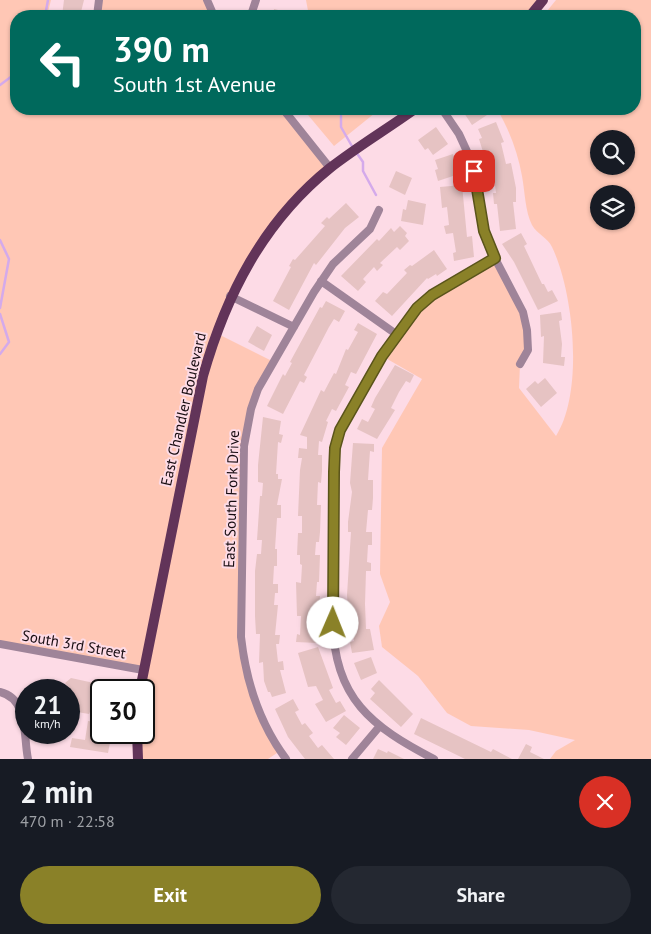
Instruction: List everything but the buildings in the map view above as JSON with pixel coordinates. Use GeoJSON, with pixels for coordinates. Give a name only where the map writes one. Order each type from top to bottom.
{"type":"FeatureCollection","features":[{"type":"Feature","properties":{"kind":"main road"},"geometry":{"type":"LineString","coordinates":[[535,10],[543,0]]}},
{"type":"Feature","properties":{"kind":"main road","name":"East Chandler Boulevard"},"geometry":{"type":"LineString","coordinates":[[142,679],[203,376],[215,333],[230,296],[259,245],[282,216],[330,168],[406,115]]}},
{"type":"Feature","properties":{"kind":"main road"},"geometry":{"type":"LineString","coordinates":[[137,744],[138,759]]}},
{"type":"Feature","properties":{"kind":"street"},"geometry":{"type":"LineString","coordinates":[[288,115],[330,168]]}},
{"type":"Feature","properties":{"kind":"street"},"geometry":{"type":"LineString","coordinates":[[446,115],[459,134],[470,158],[484,231],[495,258],[523,312],[527,330],[528,350],[520,364]]}},
{"type":"Feature","properties":{"kind":"street","name":"East South Fork Drive"},"geometry":{"type":"LineString","coordinates":[[286,759],[266,729],[251,688],[244,656],[242,637],[243,542],[247,427],[258,389],[321,281],[333,264],[370,228],[379,210]]}},
{"type":"Feature","properties":{"kind":"street"},"geometry":{"type":"LineString","coordinates":[[434,759],[393,737],[380,727],[351,694],[339,666],[333,639],[335,448],[340,430],[396,334],[417,308],[432,295],[495,258]]}},
{"type":"Feature","properties":{"kind":"street"},"geometry":{"type":"LineString","coordinates":[[321,281],[396,334]]}},
{"type":"Feature","properties":{"kind":"street"},"geometry":{"type":"LineString","coordinates":[[230,296],[294,327]]}},
{"type":"Feature","properties":{"kind":"street","name":"South 3rd Street"},"geometry":{"type":"LineString","coordinates":[[0,644],[143,670]]}},
{"type":"Feature","properties":{"kind":"street"},"geometry":{"type":"LineString","coordinates":[[0,692],[11,695],[20,706],[28,759]]}},
{"type":"Feature","properties":{"kind":"street"},"geometry":{"type":"LineString","coordinates":[[352,759],[380,727]]}},
{"type":"Feature","properties":{"kind":"shaded area"},"geometry":{"type":"Polygon","coordinates":[[[0,0],[51,0],[48,10],[10,10],[10,115],[288,115],[330,168],[259,245],[216,333],[274,362],[258,389],[247,427],[241,637],[248,679],[280,751],[268,759],[138,759],[137,744],[155,744],[155,679],[143,679],[143,670],[0,644],[0,0]]]}},
{"type":"Feature","properties":{"kind":"shaded area"},"geometry":{"type":"Polygon","coordinates":[[[99,0],[207,0],[211,10],[98,10],[99,0]]]}},
{"type":"Feature","properties":{"kind":"shaded area"},"geometry":{"type":"Polygon","coordinates":[[[306,0],[543,0],[535,10],[308,10],[306,0]]]}},
{"type":"Feature","properties":{"kind":"shaded area"},"geometry":{"type":"Polygon","coordinates":[[[556,0],[651,0],[651,759],[550,759],[556,751],[575,740],[529,730],[471,726],[447,713],[418,676],[382,647],[379,626],[390,602],[380,574],[382,448],[422,379],[382,356],[417,308],[495,258],[516,295],[528,350],[520,364],[519,388],[556,436],[565,417],[573,369],[573,342],[566,290],[552,247],[534,228],[530,220],[518,159],[509,133],[500,115],[641,115],[641,10],[548,10],[556,0]]]}},
{"type":"Feature","properties":{"kind":"shaded area"},"geometry":{"type":"Polygon","coordinates":[[[308,115],[373,115],[334,146],[308,115]]]}},
{"type":"Feature","properties":{"kind":"waterway"},"geometry":{"type":"LineString","coordinates":[[46,10],[48,0]]}},
{"type":"Feature","properties":{"kind":"waterway"},"geometry":{"type":"LineString","coordinates":[[0,85],[10,78]]}},
{"type":"Feature","properties":{"kind":"waterway"},"geometry":{"type":"LineString","coordinates":[[341,116],[341,127],[353,148]]}},
{"type":"Feature","properties":{"kind":"waterway"},"geometry":{"type":"LineString","coordinates":[[356,152],[363,162],[363,171],[376,195]]}},
{"type":"Feature","properties":{"kind":"waterway"},"geometry":{"type":"LineString","coordinates":[[0,240],[9,259],[0,308]]}},
{"type":"Feature","properties":{"kind":"waterway"},"geometry":{"type":"LineString","coordinates":[[0,314],[9,342],[0,354]]}},
{"type":"Feature","properties":{"kind":"route"},"geometry":{"type":"LineString","coordinates":[[333,623],[334,472],[337,438],[382,356],[396,334],[417,308],[432,295],[495,258],[488,245],[484,231],[474,171]]}}]}
